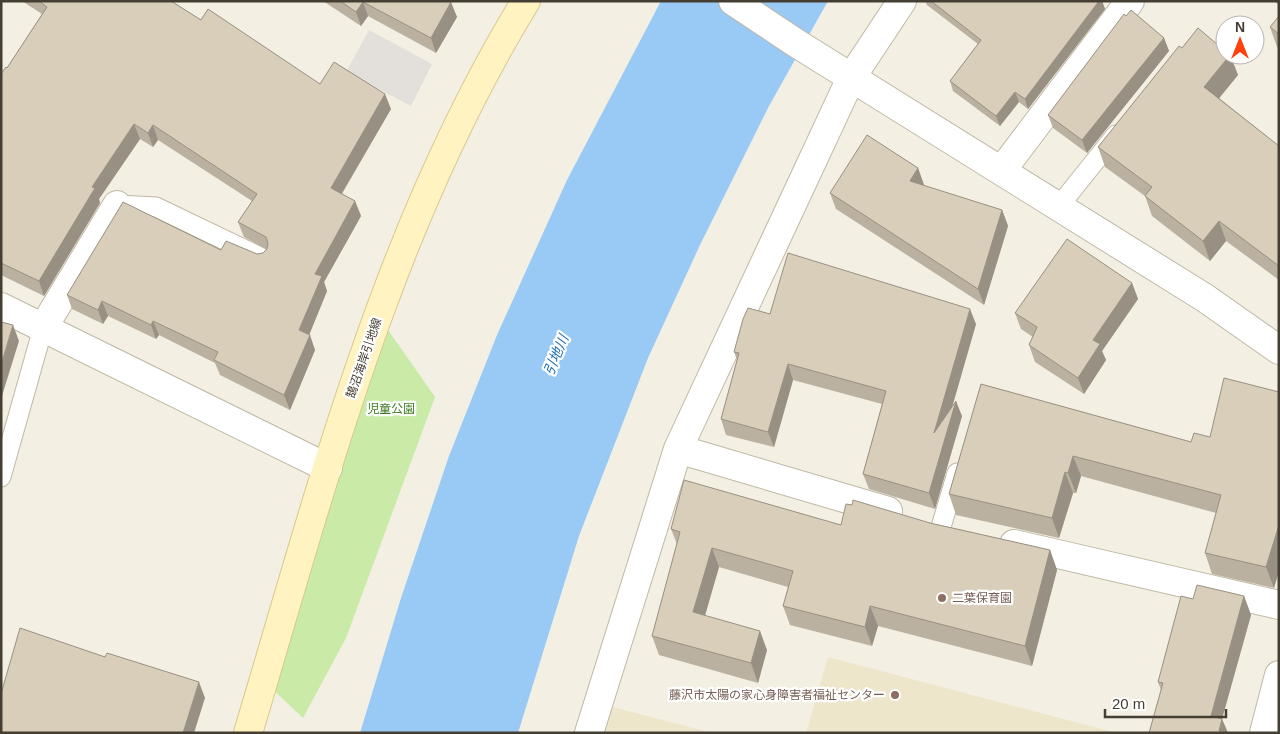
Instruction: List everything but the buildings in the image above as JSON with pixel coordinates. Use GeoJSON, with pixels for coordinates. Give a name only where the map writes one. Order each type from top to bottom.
{"type":"FeatureCollection","features":[{"type":"Feature","properties":{"kind":"street","name":"鵠沼海岸引地線"},"geometry":{"type":"LineString","coordinates":[[248,733],[364,355],[400,258],[420,209],[474,93],[509,28],[526,1]]}},
{"type":"Feature","properties":{"kind":"street"},"geometry":{"type":"LineString","coordinates":[[733,1],[796,43],[1205,298],[1279,350]]}},
{"type":"Feature","properties":{"kind":"street"},"geometry":{"type":"LineString","coordinates":[[589,733],[678,450],[852,78],[902,1]]}},
{"type":"Feature","properties":{"kind":"street"},"geometry":{"type":"LineString","coordinates":[[1002,170],[1130,1]]}},
{"type":"Feature","properties":{"kind":"street"},"geometry":{"type":"LineString","coordinates":[[43,328],[116,206]]}},
{"type":"Feature","properties":{"kind":"street"},"geometry":{"type":"LineString","coordinates":[[1,307],[328,468]]}},
{"type":"Feature","properties":{"kind":"street"},"geometry":{"type":"LineString","coordinates":[[678,450],[979,536],[1279,605]]}},
{"type":"Feature","properties":{"kind":"street"},"geometry":{"type":"LineString","coordinates":[[1264,733],[1279,675]]}},
{"type":"Feature","properties":{"kind":"lane"},"geometry":{"type":"LineString","coordinates":[[1059,206],[1128,121]]}},
{"type":"Feature","properties":{"kind":"lane"},"geometry":{"type":"LineString","coordinates":[[116,206],[156,207],[262,258]]}},
{"type":"Feature","properties":{"kind":"lane"},"geometry":{"type":"LineString","coordinates":[[1,478],[43,328]]}},
{"type":"Feature","properties":{"kind":"lane"},"geometry":{"type":"LineString","coordinates":[[925,522],[962,454]]}},
{"type":"Feature","properties":{"kind":"shaded area"},"geometry":{"type":"Polygon","coordinates":[[[369,30],[432,64],[411,106],[346,72],[369,30]]]}},
{"type":"Feature","properties":{"kind":"shaded area","name":"藤沢市太陽の家心身障害者福祉センター"},"geometry":{"type":"Polygon","coordinates":[[[828,657],[1117,733],[806,733],[828,657]]]}},
{"type":"Feature","properties":{"kind":"shaded area","name":"藤沢市太陽の家心身障害者福祉センター"},"geometry":{"type":"Polygon","coordinates":[[[609,706],[712,733],[602,733],[609,706]]]}},
{"type":"Feature","properties":{"kind":"green space","name":"児童公園"},"geometry":{"type":"Polygon","coordinates":[[[381,320],[435,397],[346,638],[303,718],[264,681],[381,320]]]}},
{"type":"Feature","properties":{"kind":"water","name":"引地川"},"geometry":{"type":"Polygon","coordinates":[[[661,1],[828,1],[769,106],[700,245],[648,358],[579,536],[518,733],[360,733],[401,598],[449,456],[497,335],[567,180],[661,1]]]}},
{"type":"Feature","properties":{"kind":"place","name":"二葉保育園"},"geometry":{"type":"Point","coordinates":[942,598]}},
{"type":"Feature","properties":{"kind":"place","name":"藤沢市太陽の家心身障害者福祉センター"},"geometry":{"type":"Point","coordinates":[895,695]}}]}
